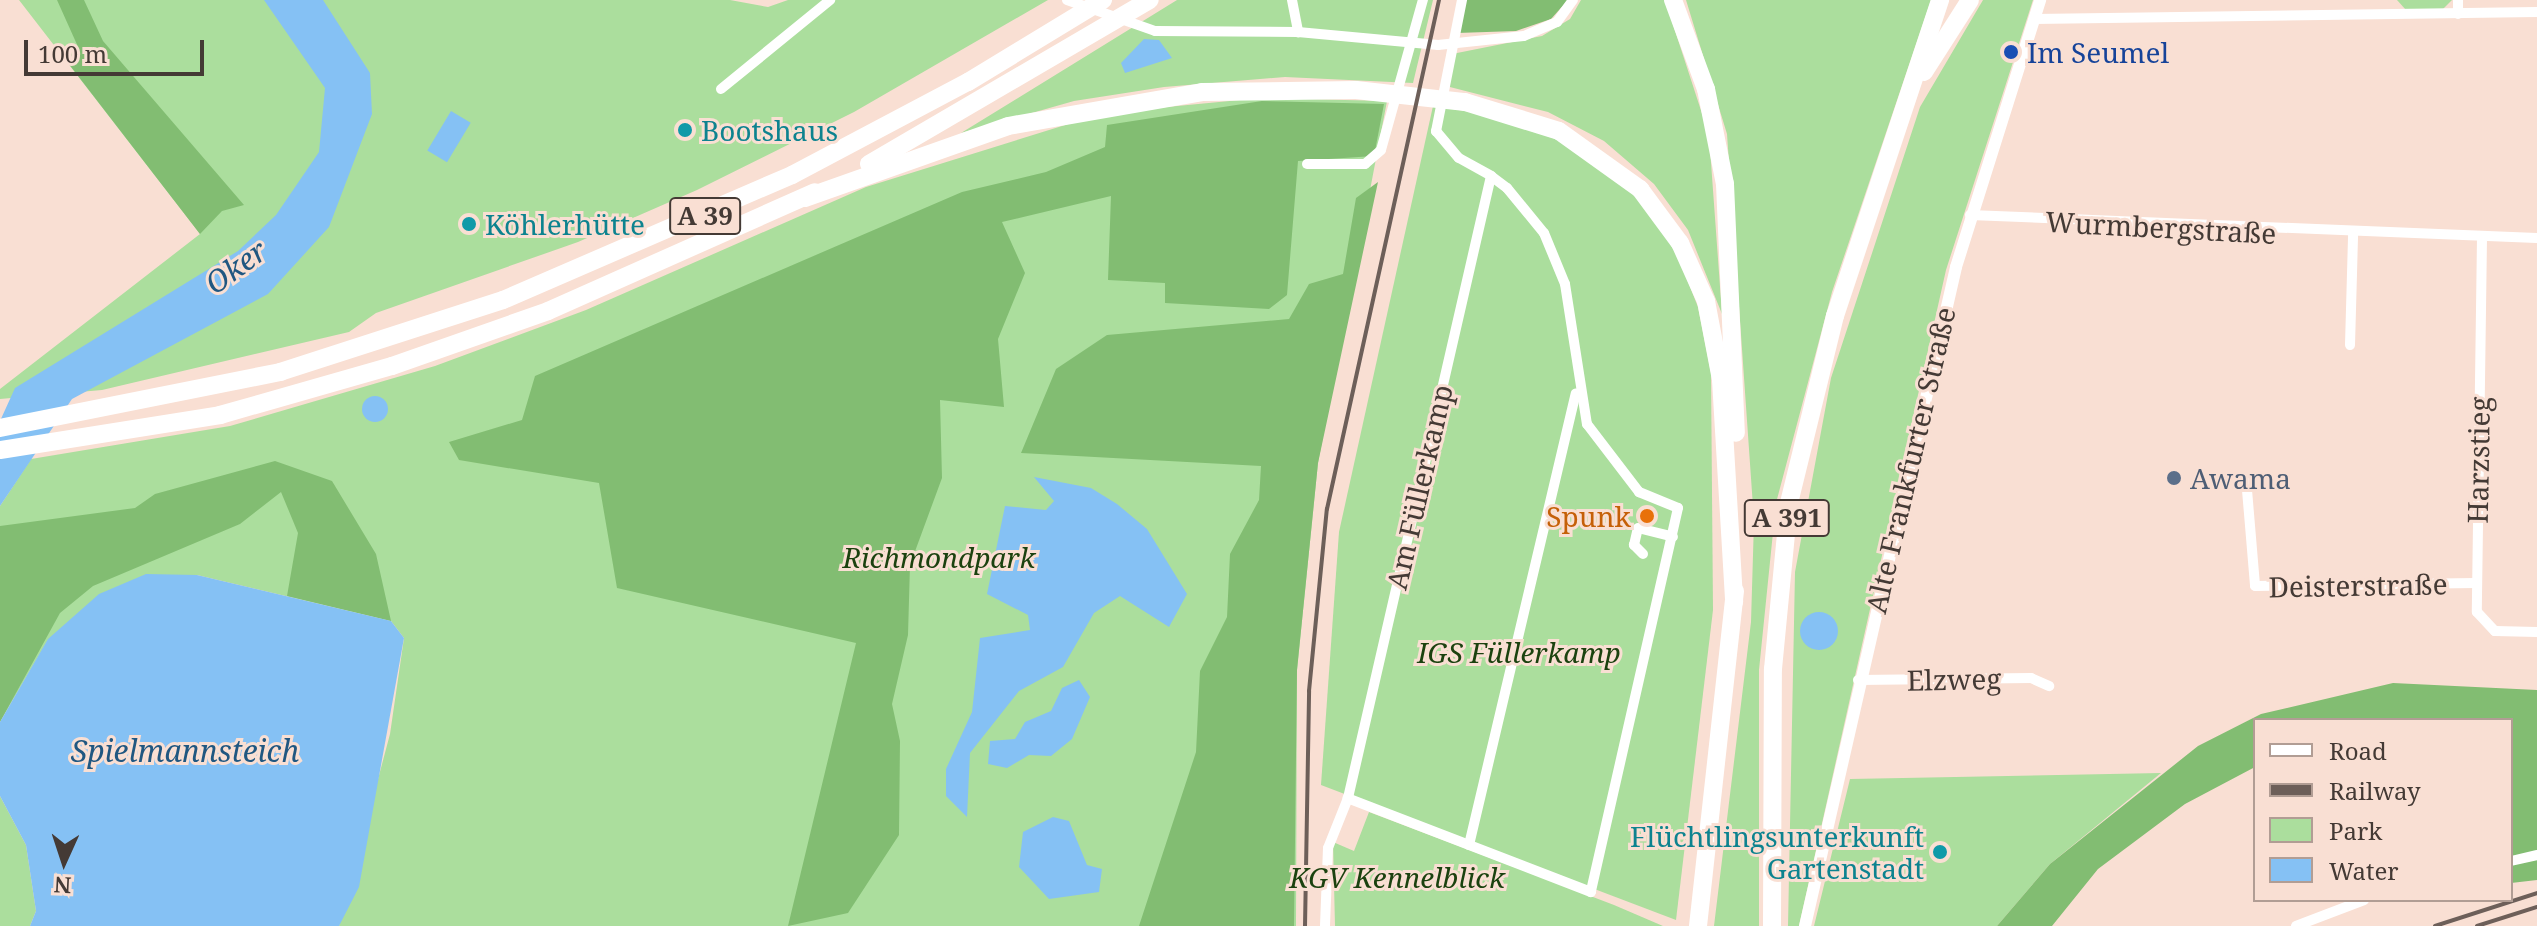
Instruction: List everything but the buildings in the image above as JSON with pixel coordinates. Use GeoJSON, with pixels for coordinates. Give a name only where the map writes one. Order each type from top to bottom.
{"type":"FeatureCollection","features":[{"type":"Feature","properties":{"kind":"highway","name":"A 39"},"geometry":{"type":"LineString","coordinates":[[5,426],[319,362],[503,300],[709,214],[907,115],[1103,0]]}},
{"type":"Feature","properties":{"kind":"highway","name":"A 39"},"geometry":{"type":"LineString","coordinates":[[3,450],[166,426],[304,393],[548,311],[805,198],[1101,31],[1150,0]]}},
{"type":"Feature","properties":{"kind":"highway","name":"A 391"},"geometry":{"type":"LineString","coordinates":[[1673,0],[1706,89],[1725,184],[1738,485],[1734,602],[1698,926]]}},
{"type":"Feature","properties":{"kind":"highway"},"geometry":{"type":"LineString","coordinates":[[1898,125],[1940,0]]}},
{"type":"Feature","properties":{"kind":"highway","name":"A 391"},"geometry":{"type":"LineString","coordinates":[[1772,926],[1773,669],[1789,503],[1835,316],[1898,125],[1970,0]]}},
{"type":"Feature","properties":{"kind":"highway"},"geometry":{"type":"LineString","coordinates":[[805,198],[1008,126],[1103,104],[1254,88],[1356,90],[1465,102],[1529,118],[1588,148],[1640,189],[1680,243],[1715,335],[1734,602]]}},
{"type":"Feature","properties":{"kind":"street"},"geometry":{"type":"LineString","coordinates":[[721,89],[830,0]]}},
{"type":"Feature","properties":{"kind":"street"},"geometry":{"type":"LineString","coordinates":[[1067,0],[1155,31],[1298,32],[1360,41],[1488,41],[1542,29],[1573,0]]}},
{"type":"Feature","properties":{"kind":"street"},"geometry":{"type":"LineString","coordinates":[[1292,0],[1298,32]]}},
{"type":"Feature","properties":{"kind":"street"},"geometry":{"type":"LineString","coordinates":[[1307,164],[1365,164],[1381,150],[1423,0]]}},
{"type":"Feature","properties":{"kind":"street"},"geometry":{"type":"LineString","coordinates":[[1348,798],[1591,892],[1678,508],[1639,492],[1615,469],[1577,391],[1560,267],[1527,210],[1491,176],[1459,158],[1436,131],[1462,0]]}},
{"type":"Feature","properties":{"kind":"street","name":"Alte Frankfurter Straße"},"geometry":{"type":"LineString","coordinates":[[1805,926],[1858,680],[1970,215],[2040,0]]}},
{"type":"Feature","properties":{"kind":"street"},"geometry":{"type":"LineString","coordinates":[[2390,0],[2391,15]]}},
{"type":"Feature","properties":{"kind":"street"},"geometry":{"type":"LineString","coordinates":[[2458,0],[2458,14]]}},
{"type":"Feature","properties":{"kind":"street"},"geometry":{"type":"LineString","coordinates":[[2034,19],[2537,12]]}},
{"type":"Feature","properties":{"kind":"street","name":"Am Füllerkamp"},"geometry":{"type":"LineString","coordinates":[[1325,926],[1328,848],[1348,798],[1491,176]]}},
{"type":"Feature","properties":{"kind":"street","name":"Wurmbergstraße"},"geometry":{"type":"LineString","coordinates":[[1970,215],[2353,235],[2537,238]]}},
{"type":"Feature","properties":{"kind":"street"},"geometry":{"type":"LineString","coordinates":[[2350,345],[2353,235]]}},
{"type":"Feature","properties":{"kind":"street","name":"Harzstieg"},"geometry":{"type":"LineString","coordinates":[[2482,238],[2477,612],[2487,628],[2537,632]]}},
{"type":"Feature","properties":{"kind":"street"},"geometry":{"type":"LineString","coordinates":[[1469,845],[1577,391]]}},
{"type":"Feature","properties":{"kind":"street","name":"Deisterstraße"},"geometry":{"type":"LineString","coordinates":[[2246,478],[2255,586],[2476,583]]}},
{"type":"Feature","properties":{"kind":"street"},"geometry":{"type":"LineString","coordinates":[[1643,554],[1634,545],[1638,528],[1673,537]]}},
{"type":"Feature","properties":{"kind":"street","name":"Elzweg"},"geometry":{"type":"LineString","coordinates":[[1858,680],[2031,678],[2049,686]]}},
{"type":"Feature","properties":{"kind":"street"},"geometry":{"type":"LineString","coordinates":[[2513,861],[2537,855]]}},
{"type":"Feature","properties":{"kind":"street"},"geometry":{"type":"LineString","coordinates":[[2296,926],[2359,902]]}},
{"type":"Feature","properties":{"kind":"green space"},"geometry":{"type":"Polygon","coordinates":[[[19,0],[730,0],[768,7],[788,0],[1048,0],[854,112],[697,190],[578,242],[376,313],[349,332],[102,390],[0,399],[0,389],[200,234],[19,0]]]}},
{"type":"Feature","properties":{"kind":"green space"},"geometry":{"type":"Polygon","coordinates":[[[57,0],[84,0],[103,41],[244,205],[222,211],[200,234],[65,59],[79,49],[57,0]]]}},
{"type":"Feature","properties":{"kind":"green space"},"geometry":{"type":"Polygon","coordinates":[[[1177,0],[1433,0],[1413,83],[1285,77],[1164,87],[1074,101],[961,133],[1177,0]]]}},
{"type":"Feature","properties":{"kind":"green space"},"geometry":{"type":"Polygon","coordinates":[[[1466,0],[1568,0],[1551,19],[1516,31],[1457,33],[1466,0]]]}},
{"type":"Feature","properties":{"kind":"green space"},"geometry":{"type":"Polygon","coordinates":[[[1581,0],[1665,0],[1709,135],[1722,314],[1688,230],[1654,184],[1604,141],[1548,112],[1446,86],[1452,54],[1542,36],[1570,19],[1581,0]]]}},
{"type":"Feature","properties":{"kind":"green space"},"geometry":{"type":"Polygon","coordinates":[[[1686,0],[1931,0],[1832,292],[1776,503],[1759,670],[1759,926],[1714,926],[1751,622],[1754,521],[1727,134],[1686,0]]]}},
{"type":"Feature","properties":{"kind":"green space"},"geometry":{"type":"Polygon","coordinates":[[[1983,0],[2033,0],[1946,270],[1799,926],[1788,926],[1795,572],[1831,378],[1920,107],[1983,0]]]}},
{"type":"Feature","properties":{"kind":"green space"},"geometry":{"type":"Polygon","coordinates":[[[2397,0],[2452,0],[2443,9],[2406,10],[2397,0]]]}},
{"type":"Feature","properties":{"kind":"green space","name":"Richmondpark"},"geometry":{"type":"Polygon","coordinates":[[[1261,98],[1387,101],[1318,463],[1297,670],[1296,926],[339,926],[390,734],[404,638],[391,621],[197,575],[48,640],[0,722],[0,506],[31,459],[230,426],[435,366],[586,310],[866,187],[1104,113],[1261,98]]]}},
{"type":"Feature","properties":{"kind":"green space"},"geometry":{"type":"Polygon","coordinates":[[[1262,101],[1384,104],[1374,156],[1298,161],[1287,295],[1269,309],[1165,303],[1165,283],[1108,280],[1111,196],[1002,222],[1025,273],[998,339],[1004,407],[940,400],[942,478],[910,565],[908,635],[892,704],[900,741],[899,835],[848,913],[788,926],[856,643],[617,588],[599,483],[459,460],[449,442],[522,420],[535,376],[962,192],[1046,172],[1105,147],[1107,125],[1262,101]]]}},
{"type":"Feature","properties":{"kind":"green space","name":"IGS Füllerkamp"},"geometry":{"type":"Polygon","coordinates":[[[1433,106],[1497,116],[1567,141],[1624,182],[1674,246],[1698,307],[1711,373],[1713,610],[1676,920],[1321,785],[1339,532],[1433,106]]]}},
{"type":"Feature","properties":{"kind":"green space"},"geometry":{"type":"Polygon","coordinates":[[[1378,182],[1318,463],[1297,670],[1294,926],[1139,926],[1196,752],[1200,671],[1227,617],[1230,554],[1259,500],[1261,466],[1021,453],[1056,369],[1107,335],[1289,319],[1309,284],[1343,274],[1356,198],[1378,182]]]}},
{"type":"Feature","properties":{"kind":"green space"},"geometry":{"type":"Polygon","coordinates":[[[275,461],[332,481],[376,554],[391,621],[287,596],[298,533],[281,492],[240,524],[93,586],[60,613],[0,722],[0,526],[135,508],[155,494],[275,461]]]}},
{"type":"Feature","properties":{"kind":"green space"},"geometry":{"type":"Polygon","coordinates":[[[2393,683],[2537,690],[2537,880],[2513,883],[2513,718],[2253,718],[2393,683]]]}},
{"type":"Feature","properties":{"kind":"green space"},"geometry":{"type":"Polygon","coordinates":[[[2253,718],[2253,768],[2185,804],[2098,869],[2052,926],[1997,926],[2050,864],[2198,746],[2253,718]]]}},
{"type":"Feature","properties":{"kind":"green space"},"geometry":{"type":"Polygon","coordinates":[[[2161,773],[2050,864],[1997,926],[1814,926],[1850,779],[2161,773]]]}},
{"type":"Feature","properties":{"kind":"green space"},"geometry":{"type":"Polygon","coordinates":[[[0,796],[26,845],[36,911],[30,926],[0,926],[0,796]]]}},
{"type":"Feature","properties":{"kind":"green space","name":"KGV Kennelblick"},"geometry":{"type":"Polygon","coordinates":[[[1369,812],[1663,926],[1335,926],[1333,842],[1354,851],[1369,812]]]}},
{"type":"Feature","properties":{"kind":"water","name":"Oker"},"geometry":{"type":"Polygon","coordinates":[[[264,0],[323,0],[370,73],[372,114],[329,227],[268,294],[72,399],[0,506],[0,421],[15,388],[238,251],[276,215],[319,152],[325,88],[264,0]]]}},
{"type":"Feature","properties":{"kind":"water"},"geometry":{"type":"Polygon","coordinates":[[[1144,39],[1159,40],[1172,58],[1125,73],[1121,63],[1144,39]]]}},
{"type":"Feature","properties":{"kind":"water"},"geometry":{"type":"Polygon","coordinates":[[[451,111],[471,123],[447,162],[427,150],[451,111]]]}},
{"type":"Feature","properties":{"kind":"water"},"geometry":{"type":"Polygon","coordinates":[[[375,396],[384,400],[388,409],[384,418],[375,422],[366,418],[362,409],[366,400],[375,396]]]}},
{"type":"Feature","properties":{"kind":"water"},"geometry":{"type":"Polygon","coordinates":[[[1034,477],[1091,488],[1117,504],[1147,529],[1187,594],[1169,627],[1120,596],[1094,613],[1063,667],[1019,691],[970,753],[967,817],[946,796],[946,769],[972,712],[980,638],[1030,630],[1028,615],[987,594],[1005,506],[1046,510],[1054,501],[1034,477]]]}},
{"type":"Feature","properties":{"kind":"water","name":"Spielmannsteich"},"geometry":{"type":"Polygon","coordinates":[[[146,574],[197,575],[391,621],[404,638],[359,887],[339,926],[30,926],[36,911],[26,845],[0,796],[0,722],[48,639],[99,594],[146,574]]]}},
{"type":"Feature","properties":{"kind":"water"},"geometry":{"type":"Polygon","coordinates":[[[1819,612],[1833,617],[1838,631],[1833,645],[1819,650],[1805,645],[1800,631],[1805,617],[1819,612]]]}},
{"type":"Feature","properties":{"kind":"water"},"geometry":{"type":"Polygon","coordinates":[[[1079,680],[1090,697],[1072,739],[1051,756],[1029,755],[1007,768],[988,764],[990,741],[1015,739],[1025,722],[1051,711],[1062,688],[1079,680]]]}},
{"type":"Feature","properties":{"kind":"water"},"geometry":{"type":"Polygon","coordinates":[[[1053,817],[1069,821],[1087,865],[1102,869],[1099,892],[1049,899],[1019,867],[1023,832],[1053,817]]]}},
{"type":"Feature","properties":{"kind":"railway"},"geometry":{"type":"LineString","coordinates":[[1305,926],[1309,691],[1327,509],[1439,0]]}},
{"type":"Feature","properties":{"kind":"railway"},"geometry":{"type":"LineString","coordinates":[[2513,901],[2537,893]]}},
{"type":"Feature","properties":{"kind":"railway"},"geometry":{"type":"LineString","coordinates":[[2435,926],[2509,902]]}},
{"type":"Feature","properties":{"kind":"railway"},"geometry":{"type":"LineString","coordinates":[[2477,926],[2537,907]]}},
{"type":"Feature","properties":{"kind":"place","name":"Im Seumel"},"geometry":{"type":"Point","coordinates":[2011,52]}},
{"type":"Feature","properties":{"kind":"place","name":"Bootshaus"},"geometry":{"type":"Point","coordinates":[685,130]}},
{"type":"Feature","properties":{"kind":"place","name":"Köhlerhütte"},"geometry":{"type":"Point","coordinates":[469,224]}},
{"type":"Feature","properties":{"kind":"place","name":"Awama"},"geometry":{"type":"Point","coordinates":[2174,478]}},
{"type":"Feature","properties":{"kind":"place","name":"Spunk"},"geometry":{"type":"Point","coordinates":[1647,516]}},
{"type":"Feature","properties":{"kind":"place","name":"Flüchtlingsunterkunft Gartenstadt"},"geometry":{"type":"Point","coordinates":[1940,852]}}]}
